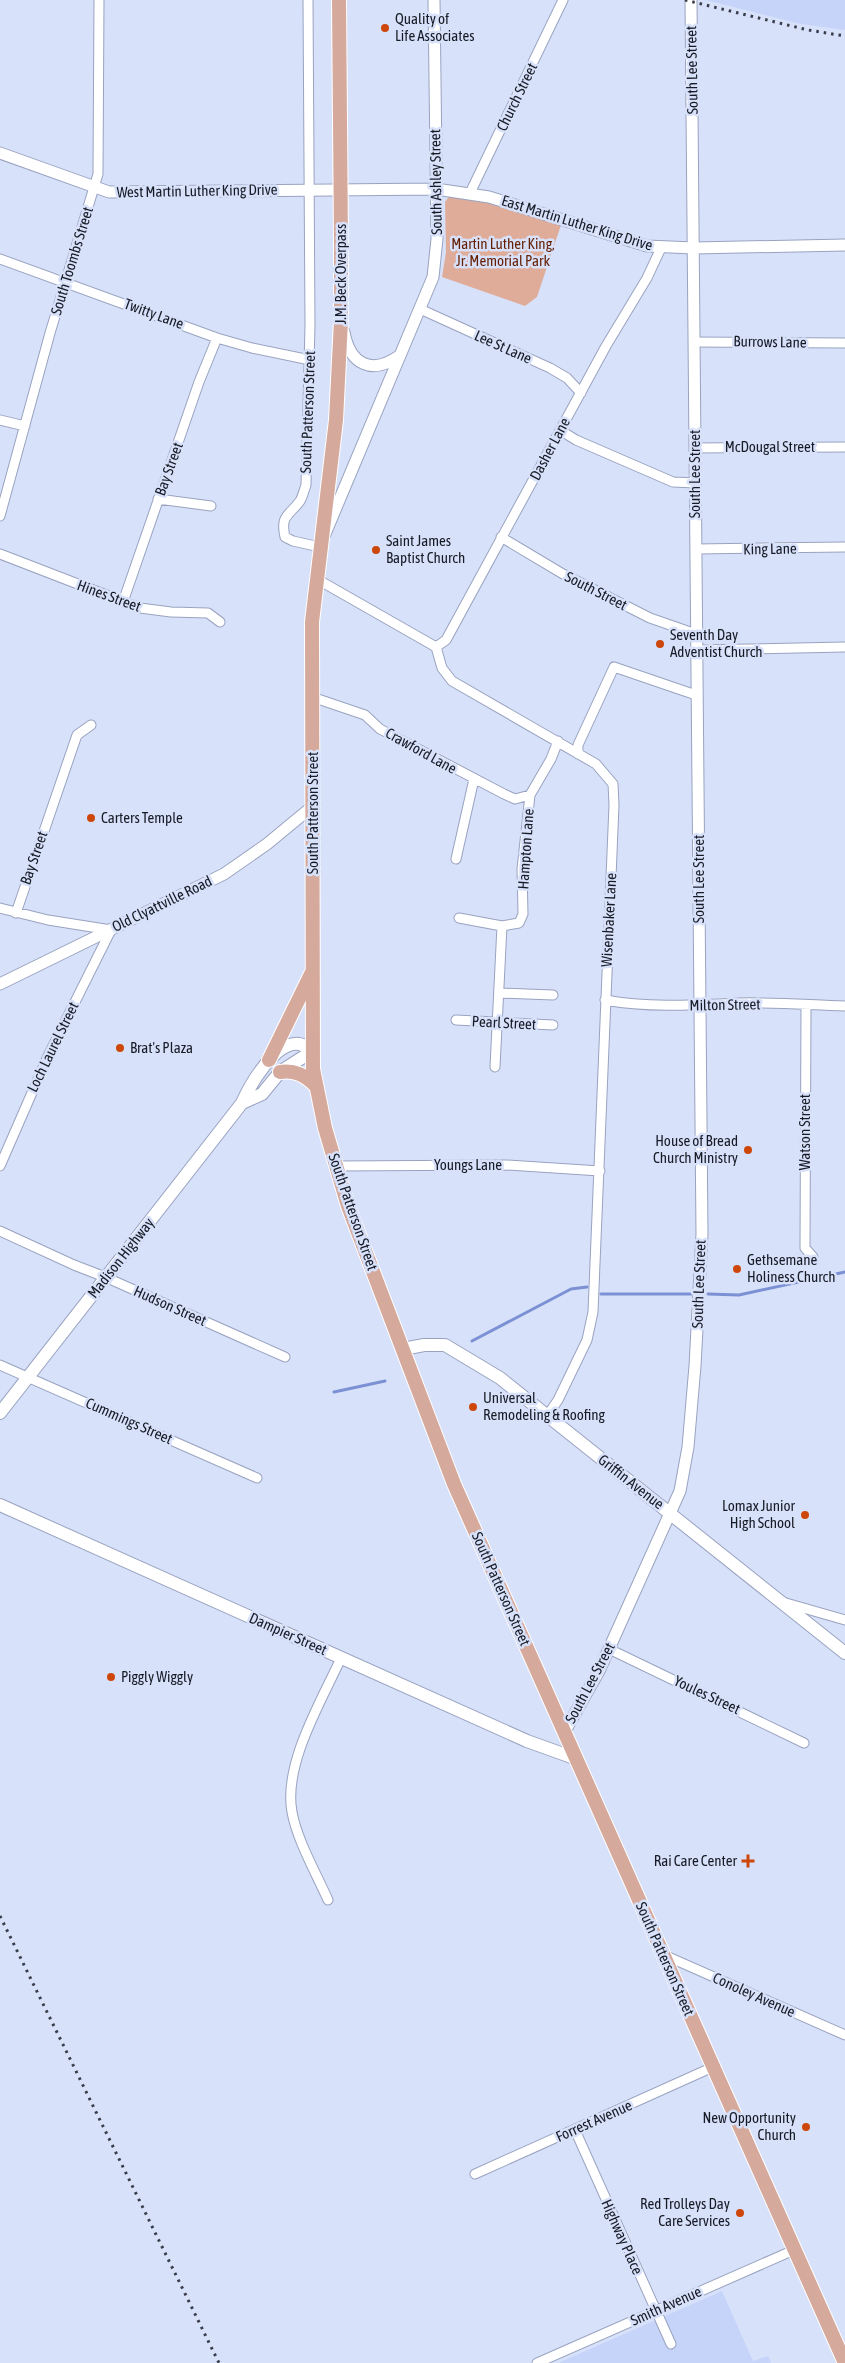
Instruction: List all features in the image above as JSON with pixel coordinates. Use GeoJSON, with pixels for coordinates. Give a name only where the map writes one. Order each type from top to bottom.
{"type":"FeatureCollection","features":[{"type":"Feature","properties":{"kind":"main road","name":"J.M. Beck Overpass"},"geometry":{"type":"LineString","coordinates":[[320,547],[336,420],[341,321],[339,0]]}},
{"type":"Feature","properties":{"kind":"main road","name":"South Patterson Street"},"geometry":{"type":"LineString","coordinates":[[320,547],[315,578],[312,622],[313,1068],[335,1166],[348,1206],[454,1484],[845,2363]]}},
{"type":"Feature","properties":{"kind":"main road"},"geometry":{"type":"LineString","coordinates":[[269,1060],[314,967]]}},
{"type":"Feature","properties":{"kind":"main road","name":"Madison Highway"},"geometry":{"type":"LineString","coordinates":[[0,1412],[242,1103],[249,1087],[269,1060],[288,1046],[300,1044],[314,1050]]}},
{"type":"Feature","properties":{"kind":"main road","name":"Madison Highway"},"geometry":{"type":"LineString","coordinates":[[242,1103],[262,1094],[280,1072],[314,1050]]}},
{"type":"Feature","properties":{"kind":"main road"},"geometry":{"type":"LineString","coordinates":[[280,1072],[292,1070],[309,1079],[316,1086]]}},
{"type":"Feature","properties":{"kind":"main road","name":"Griffin Avenue"},"geometry":{"type":"LineString","coordinates":[[403,1349],[438,1345],[454,1348],[500,1378],[845,1653]]}},
{"type":"Feature","properties":{"kind":"main road","name":"Dampier Street"},"geometry":{"type":"LineString","coordinates":[[0,1505],[528,1741],[577,1759]]}},
{"type":"Feature","properties":{"kind":"street","name":"South Toombs Street"},"geometry":{"type":"LineString","coordinates":[[0,516],[65,282],[95,188],[100,152],[99,0]]}},
{"type":"Feature","properties":{"kind":"street","name":"South Patterson Street"},"geometry":{"type":"LineString","coordinates":[[308,0],[310,360],[306,485],[300,500],[286,515],[282,526],[285,537],[293,542],[320,547]]}},
{"type":"Feature","properties":{"kind":"street","name":"South Ashley Street"},"geometry":{"type":"LineString","coordinates":[[320,547],[399,356],[434,277],[437,258],[434,0]]}},
{"type":"Feature","properties":{"kind":"street","name":"Church Street"},"geometry":{"type":"LineString","coordinates":[[470,193],[563,0]]}},
{"type":"Feature","properties":{"kind":"street","name":"South Lee Street"},"geometry":{"type":"LineString","coordinates":[[565,1731],[609,1649],[680,1491],[688,1447],[699,1309],[702,1234],[691,0]]}},
{"type":"Feature","properties":{"kind":"street","name":"West Martin Luther King Drive"},"geometry":{"type":"LineString","coordinates":[[0,153],[109,192],[310,190]]}},
{"type":"Feature","properties":{"kind":"street","name":"East Martin Luther King Drive"},"geometry":{"type":"LineString","coordinates":[[310,190],[436,189],[470,193],[647,246],[661,248],[845,245]]}},
{"type":"Feature","properties":{"kind":"street","name":"Dasher Lane"},"geometry":{"type":"LineString","coordinates":[[436,647],[446,640],[606,346],[647,278],[661,248]]}},
{"type":"Feature","properties":{"kind":"street","name":"Twitty Lane"},"geometry":{"type":"LineString","coordinates":[[0,259],[217,338],[252,348],[310,360]]}},
{"type":"Feature","properties":{"kind":"street","name":"Lee St Lane"},"geometry":{"type":"LineString","coordinates":[[420,309],[550,368],[567,378],[581,394]]}},
{"type":"Feature","properties":{"kind":"street"},"geometry":{"type":"LineString","coordinates":[[341,321],[346,345],[354,358],[360,362],[374,367],[382,366],[399,356]]}},
{"type":"Feature","properties":{"kind":"street","name":"Bay Street"},"geometry":{"type":"LineString","coordinates":[[122,602],[199,382],[217,338]]}},
{"type":"Feature","properties":{"kind":"street","name":"Burrows Lane"},"geometry":{"type":"LineString","coordinates":[[695,342],[845,343]]}},
{"type":"Feature","properties":{"kind":"street"},"geometry":{"type":"LineString","coordinates":[[0,420],[24,426]]}},
{"type":"Feature","properties":{"kind":"street"},"geometry":{"type":"LineString","coordinates":[[560,430],[576,440],[673,482],[696,484]]}},
{"type":"Feature","properties":{"kind":"street","name":"McDougal Street"},"geometry":{"type":"LineString","coordinates":[[695,448],[845,447]]}},
{"type":"Feature","properties":{"kind":"street"},"geometry":{"type":"LineString","coordinates":[[158,499],[211,506]]}},
{"type":"Feature","properties":{"kind":"street","name":"South Street"},"geometry":{"type":"LineString","coordinates":[[501,537],[563,574],[650,618],[696,634]]}},
{"type":"Feature","properties":{"kind":"street","name":"King Lane"},"geometry":{"type":"LineString","coordinates":[[696,549],[845,547]]}},
{"type":"Feature","properties":{"kind":"street","name":"Hines Street"},"geometry":{"type":"LineString","coordinates":[[0,554],[122,602],[152,611],[208,614],[220,622]]}},
{"type":"Feature","properties":{"kind":"street"},"geometry":{"type":"LineString","coordinates":[[315,578],[436,647]]}},
{"type":"Feature","properties":{"kind":"street","name":"Wisenbaker Lane"},"geometry":{"type":"LineString","coordinates":[[436,647],[442,668],[452,681],[558,741],[603,770],[613,784],[614,790],[594,1300],[589,1333],[573,1371],[548,1416]]}},
{"type":"Feature","properties":{"kind":"street"},"geometry":{"type":"LineString","coordinates":[[696,650],[845,647]]}},
{"type":"Feature","properties":{"kind":"street"},"geometry":{"type":"LineString","coordinates":[[578,754],[578,745],[614,667],[696,695]]}},
{"type":"Feature","properties":{"kind":"street","name":"Crawford Lane"},"geometry":{"type":"LineString","coordinates":[[312,697],[365,715],[380,729],[515,800],[530,795]]}},
{"type":"Feature","properties":{"kind":"street","name":"Bay Street"},"geometry":{"type":"LineString","coordinates":[[16,913],[77,735],[91,725]]}},
{"type":"Feature","properties":{"kind":"street","name":"Hampton Lane"},"geometry":{"type":"LineString","coordinates":[[502,926],[519,923],[523,914],[522,870],[530,795],[551,760],[558,741]]}},
{"type":"Feature","properties":{"kind":"street"},"geometry":{"type":"LineString","coordinates":[[456,859],[474,779]]}},
{"type":"Feature","properties":{"kind":"street","name":"Old Clyattville Road"},"geometry":{"type":"LineString","coordinates":[[0,984],[224,874],[267,844],[313,806]]}},
{"type":"Feature","properties":{"kind":"street"},"geometry":{"type":"LineString","coordinates":[[0,908],[48,920],[111,930]]}},
{"type":"Feature","properties":{"kind":"street"},"geometry":{"type":"LineString","coordinates":[[459,918],[502,926],[496,1067]]}},
{"type":"Feature","properties":{"kind":"street","name":"Loch Laurel Street"},"geometry":{"type":"LineString","coordinates":[[0,1166],[48,1056],[111,930]]}},
{"type":"Feature","properties":{"kind":"street"},"geometry":{"type":"LineString","coordinates":[[499,993],[553,995]]}},
{"type":"Feature","properties":{"kind":"street","name":"Milton Street"},"geometry":{"type":"LineString","coordinates":[[605,1000],[621,1003],[700,1006],[739,1003],[845,1006]]}},
{"type":"Feature","properties":{"kind":"street","name":"Watson Street"},"geometry":{"type":"LineString","coordinates":[[806,1005],[805,1248],[813,1257]]}},
{"type":"Feature","properties":{"kind":"street","name":"Pearl Street"},"geometry":{"type":"LineString","coordinates":[[456,1020],[497,1024],[552,1025]]}},
{"type":"Feature","properties":{"kind":"street","name":"Youngs Lane"},"geometry":{"type":"LineString","coordinates":[[335,1166],[507,1165],[600,1171]]}},
{"type":"Feature","properties":{"kind":"street","name":"Hudson Street"},"geometry":{"type":"LineString","coordinates":[[0,1231],[74,1266],[105,1277],[285,1356]]}},
{"type":"Feature","properties":{"kind":"street","name":"Cummings Street"},"geometry":{"type":"LineString","coordinates":[[0,1365],[257,1478]]}},
{"type":"Feature","properties":{"kind":"street"},"geometry":{"type":"LineString","coordinates":[[783,1602],[845,1620]]}},
{"type":"Feature","properties":{"kind":"street","name":"Youles Street"},"geometry":{"type":"LineString","coordinates":[[609,1649],[804,1742]]}},
{"type":"Feature","properties":{"kind":"street"},"geometry":{"type":"LineString","coordinates":[[328,1900],[296,1828],[290,1792],[297,1757],[341,1658]]}},
{"type":"Feature","properties":{"kind":"street","name":"Conoley Avenue"},"geometry":{"type":"LineString","coordinates":[[663,1955],[845,2034]]}},
{"type":"Feature","properties":{"kind":"street","name":"Forrest Avenue"},"geometry":{"type":"LineString","coordinates":[[475,2174],[713,2067]]}},
{"type":"Feature","properties":{"kind":"street","name":"Highway Place"},"geometry":{"type":"LineString","coordinates":[[575,2130],[671,2344]]}},
{"type":"Feature","properties":{"kind":"street","name":"Smith Avenue"},"geometry":{"type":"LineString","coordinates":[[537,2363],[794,2250]]}},
{"type":"Feature","properties":{"kind":"shaded area"},"geometry":{"type":"Polygon","coordinates":[[[706,0],[845,0],[845,30],[801,24],[706,0]]]}},
{"type":"Feature","properties":{"kind":"shaded area"},"geometry":{"type":"Polygon","coordinates":[[[722,2291],[753,2361],[768,2356],[771,2363],[558,2363],[722,2291]]]}},
{"type":"Feature","properties":{"kind":"green space","name":"Martin Luther King, Jr. Memorial Park"},"geometry":{"type":"Polygon","coordinates":[[[450,195],[482,201],[561,225],[537,297],[525,306],[442,277],[446,252],[445,202],[450,195]]]}},
{"type":"Feature","properties":{"kind":"waterway"},"geometry":{"type":"LineString","coordinates":[[708,1294],[739,1295],[845,1272]]}},
{"type":"Feature","properties":{"kind":"waterway"},"geometry":{"type":"LineString","coordinates":[[472,1341],[571,1289],[587,1287]]}},
{"type":"Feature","properties":{"kind":"waterway"},"geometry":{"type":"LineString","coordinates":[[601,1294],[691,1294]]}},
{"type":"Feature","properties":{"kind":"waterway"},"geometry":{"type":"LineString","coordinates":[[334,1392],[385,1381]]}},
{"type":"Feature","properties":{"kind":"railway"},"geometry":{"type":"LineString","coordinates":[[685,0],[808,30],[845,36]]}},
{"type":"Feature","properties":{"kind":"railway"},"geometry":{"type":"LineString","coordinates":[[0,1916],[219,2363]]}},
{"type":"Feature","properties":{"kind":"place","name":"Quality of Life Associates"},"geometry":{"type":"Point","coordinates":[385,28]}},
{"type":"Feature","properties":{"kind":"place","name":"Saint James Baptist Church"},"geometry":{"type":"Point","coordinates":[376,550]}},
{"type":"Feature","properties":{"kind":"place","name":"Seventh Day Adventist Church"},"geometry":{"type":"Point","coordinates":[660,644]}},
{"type":"Feature","properties":{"kind":"place","name":"Carters Temple"},"geometry":{"type":"Point","coordinates":[91,818]}},
{"type":"Feature","properties":{"kind":"place","name":"Brat's Plaza"},"geometry":{"type":"Point","coordinates":[120,1048]}},
{"type":"Feature","properties":{"kind":"place","name":"House of Bread Church Ministry"},"geometry":{"type":"Point","coordinates":[748,1150]}},
{"type":"Feature","properties":{"kind":"place","name":"Gethsemane Holiness Church"},"geometry":{"type":"Point","coordinates":[737,1269]}},
{"type":"Feature","properties":{"kind":"place","name":"Universal Remodeling & Roofing"},"geometry":{"type":"Point","coordinates":[473,1407]}},
{"type":"Feature","properties":{"kind":"place","name":"Lomax Junior High School"},"geometry":{"type":"Point","coordinates":[805,1515]}},
{"type":"Feature","properties":{"kind":"place","name":"Piggly Wiggly"},"geometry":{"type":"Point","coordinates":[111,1677]}},
{"type":"Feature","properties":{"kind":"place","name":"Rai Care Center"},"geometry":{"type":"Point","coordinates":[748,1861]}},
{"type":"Feature","properties":{"kind":"place","name":"New Opportunity Church"},"geometry":{"type":"Point","coordinates":[806,2127]}},
{"type":"Feature","properties":{"kind":"place","name":"Red Trolleys Day Care Services"},"geometry":{"type":"Point","coordinates":[740,2213]}}]}
